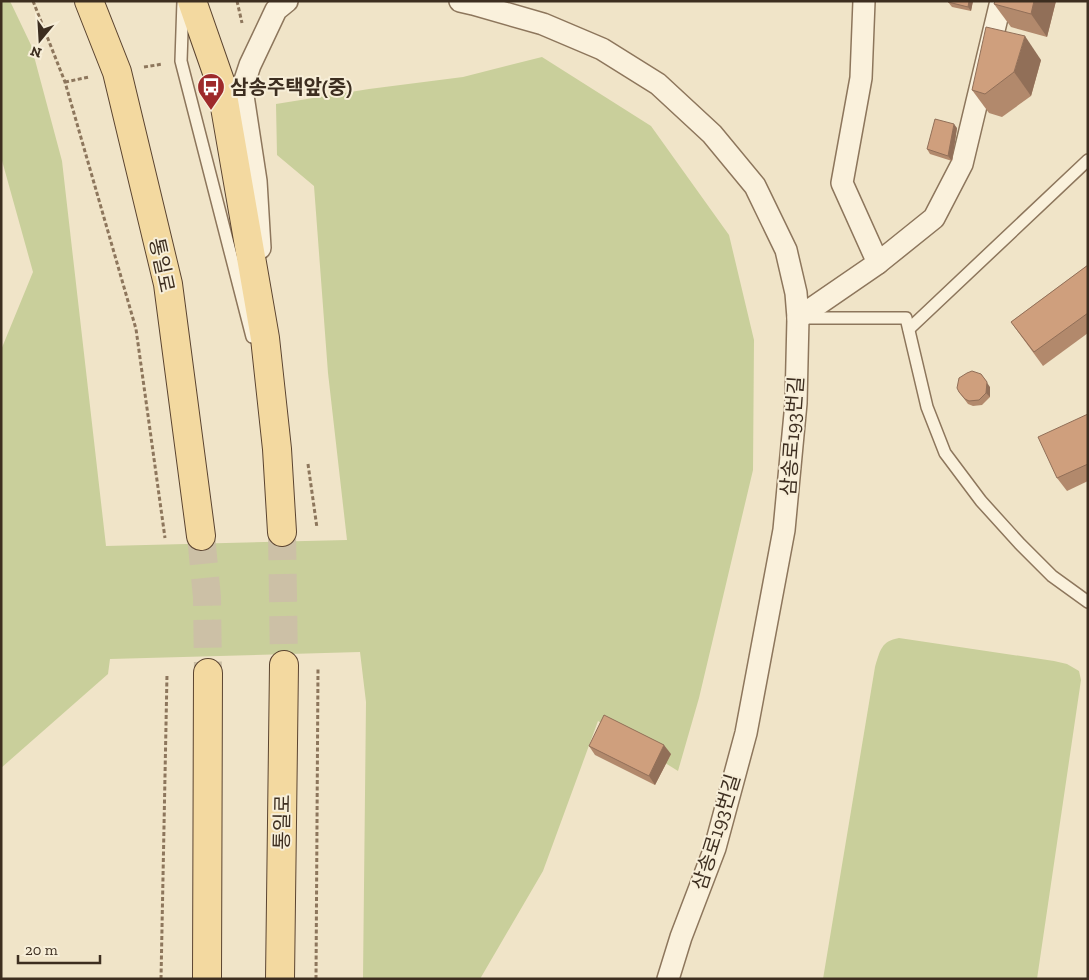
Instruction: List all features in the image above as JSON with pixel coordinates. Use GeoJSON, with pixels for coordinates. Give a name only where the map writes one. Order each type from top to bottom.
{"type":"FeatureCollection","features":[{"type":"Feature","properties":{"kind":"main road","name":"통일로"},"geometry":{"type":"LineString","coordinates":[[90,1],[117,72],[168,284],[201,536]]}},
{"type":"Feature","properties":{"kind":"main road"},"geometry":{"type":"LineString","coordinates":[[192,1],[221,84],[265,338],[274,420],[282,532]]}},
{"type":"Feature","properties":{"kind":"main road","name":"통일로"},"geometry":{"type":"LineString","coordinates":[[280,979],[284,665]]}},
{"type":"Feature","properties":{"kind":"main road"},"geometry":{"type":"LineString","coordinates":[[207,979],[208,673]]}},
{"type":"Feature","properties":{"kind":"street"},"geometry":{"type":"LineString","coordinates":[[265,338],[256,181],[242,89],[250,65],[276,10],[287,1]]}},
{"type":"Feature","properties":{"kind":"street","name":"삼송로193번길"},"geometry":{"type":"LineString","coordinates":[[460,1],[543,24],[602,49],[658,84],[712,134],[755,186],[786,250],[796,293],[798,318],[796,403],[782,540],[746,733],[715,848],[681,937],[668,979]]}},
{"type":"Feature","properties":{"kind":"street"},"geometry":{"type":"LineString","coordinates":[[864,1],[862,78],[842,183],[878,263]]}},
{"type":"Feature","properties":{"kind":"street"},"geometry":{"type":"LineString","coordinates":[[798,318],[878,263],[934,218],[962,164],[1001,1]]}},
{"type":"Feature","properties":{"kind":"street","name":"삼송로193번길"},"geometry":{"type":"LineString","coordinates":[[653,979],[681,937]]}},
{"type":"Feature","properties":{"kind":"lane"},"geometry":{"type":"LineString","coordinates":[[183,1],[181,61],[274,420]]}},
{"type":"Feature","properties":{"kind":"lane"},"geometry":{"type":"LineString","coordinates":[[909,329],[1088,160]]}},
{"type":"Feature","properties":{"kind":"lane"},"geometry":{"type":"LineString","coordinates":[[798,318],[906,318],[927,407],[945,453],[981,501],[1020,544],[1052,576],[1088,602]]}},
{"type":"Feature","properties":{"kind":"path"},"geometry":{"type":"LineString","coordinates":[[33,1],[65,82],[136,329],[165,538]]}},
{"type":"Feature","properties":{"kind":"path"},"geometry":{"type":"LineString","coordinates":[[65,82],[181,61]]}},
{"type":"Feature","properties":{"kind":"path"},"geometry":{"type":"LineString","coordinates":[[316,979],[318,668]]}},
{"type":"Feature","properties":{"kind":"path"},"geometry":{"type":"LineString","coordinates":[[161,979],[167,674]]}},
{"type":"Feature","properties":{"kind":"green space"},"geometry":{"type":"Polygon","coordinates":[[[1,1],[10,1],[31,45],[62,161],[106,546],[347,540],[328,373],[314,186],[277,155],[276,104],[369,89],[463,77],[542,57],[651,126],[729,235],[754,340],[753,470],[699,698],[678,771],[598,721],[543,871],[480,979],[363,979],[366,702],[360,652],[110,659],[108,674],[1,768],[1,350],[33,272],[1,157],[1,1]]]}},
{"type":"Feature","properties":{"kind":"green space"},"geometry":{"type":"Polygon","coordinates":[[[899,638],[1054,661],[1067,664],[1079,671],[1081,680],[1037,979],[823,979],[875,667],[885,644],[899,638]]]}},
{"type":"Feature","properties":{"kind":"building"},"geometry":{"type":"Polygon","coordinates":[[[948,1],[969,1],[968,7],[948,1]]]}},
{"type":"Feature","properties":{"kind":"building"},"geometry":{"type":"Polygon","coordinates":[[[995,1],[1034,1],[1031,14],[994,4],[995,1]]]}},
{"type":"Feature","properties":{"kind":"building"},"geometry":{"type":"Polygon","coordinates":[[[986,27],[1025,36],[1014,72],[985,94],[972,90],[986,27]]]}},
{"type":"Feature","properties":{"kind":"building"},"geometry":{"type":"Polygon","coordinates":[[[935,119],[954,124],[948,156],[927,149],[935,119]]]}},
{"type":"Feature","properties":{"kind":"building"},"geometry":{"type":"Polygon","coordinates":[[[1088,265],[1088,313],[1034,352],[1011,322],[1088,265]]]}},
{"type":"Feature","properties":{"kind":"building"},"geometry":{"type":"Polygon","coordinates":[[[972,371],[981,374],[987,382],[986,393],[979,400],[969,401],[965,399],[957,388],[959,378],[972,371]]]}},
{"type":"Feature","properties":{"kind":"building"},"geometry":{"type":"Polygon","coordinates":[[[1088,414],[1088,464],[1057,478],[1038,437],[1088,414]]]}},
{"type":"Feature","properties":{"kind":"building"},"geometry":{"type":"Polygon","coordinates":[[[604,715],[664,745],[649,776],[589,746],[604,715]]]}},
{"type":"Feature","properties":{"kind":"tunnel"},"geometry":{"type":"LineString","coordinates":[[282,532],[284,665]]}},
{"type":"Feature","properties":{"kind":"tunnel"},"geometry":{"type":"LineString","coordinates":[[201,536],[207,597],[208,673]]}},
{"type":"Feature","properties":{"kind":"place","name":"삼송주택앞(중)"},"geometry":{"type":"Point","coordinates":[211,111]}}]}
